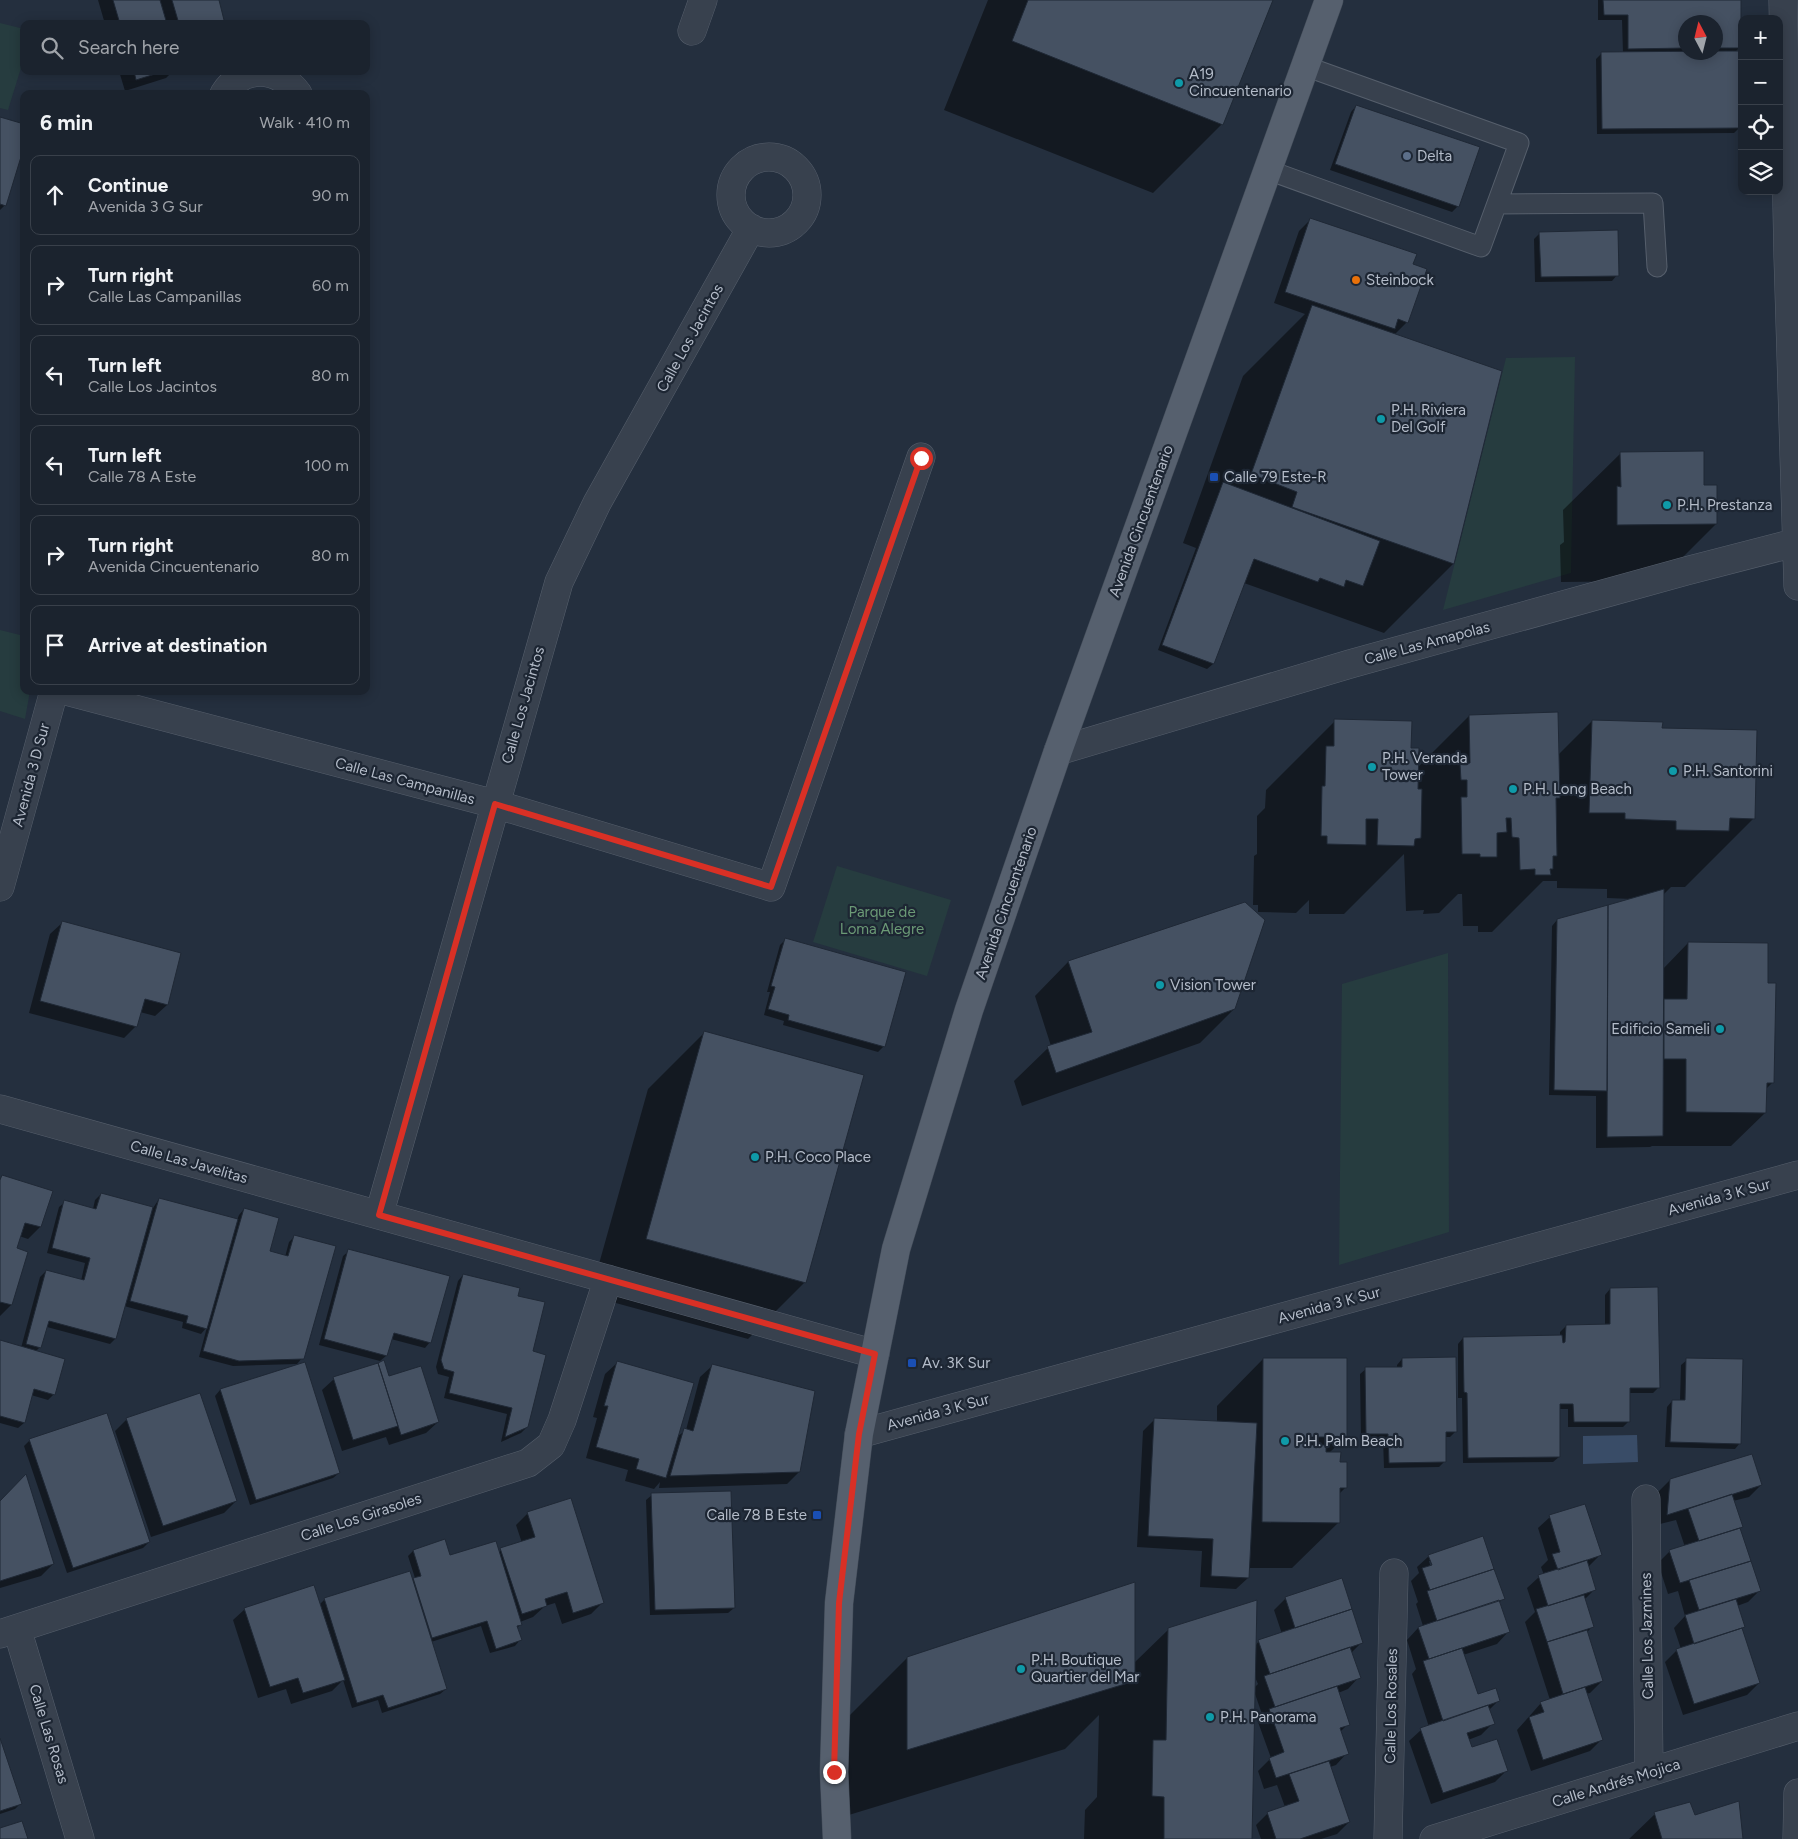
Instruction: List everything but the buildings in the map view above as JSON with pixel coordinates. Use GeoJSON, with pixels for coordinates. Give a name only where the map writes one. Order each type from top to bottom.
{"type":"FeatureCollection","features":[{"type":"Feature","properties":{"kind":"main road","name":"Avenida Cincuentenario"},"geometry":{"type":"LineString","coordinates":[[837,1839],[834,1772],[839,1603],[859,1434],[899,1240],[969,1010],[1058,751],[1329,0]]}},
{"type":"Feature","properties":{"kind":"street"},"geometry":{"type":"LineString","coordinates":[[692,31],[703,0]]}},
{"type":"Feature","properties":{"kind":"street"},"geometry":{"type":"LineString","coordinates":[[1784,0],[1793,255],[1798,586]]}},
{"type":"Feature","properties":{"kind":"street"},"geometry":{"type":"LineString","coordinates":[[227,90],[234,81],[245,75]]}},
{"type":"Feature","properties":{"kind":"street"},"geometry":{"type":"LineString","coordinates":[[276,75],[289,82],[295,90]]}},
{"type":"Feature","properties":{"kind":"street","name":"Calle Los Jacintos"},"geometry":{"type":"LineString","coordinates":[[379,1215],[559,582],[597,503],[751,228]]}},
{"type":"Feature","properties":{"kind":"street","name":"Calle Las Campanillas"},"geometry":{"type":"LineString","coordinates":[[81,695],[495,804],[771,887],[921,458]]}},
{"type":"Feature","properties":{"kind":"street","name":"Calle Las Amapolas"},"geometry":{"type":"LineString","coordinates":[[1058,751],[1360,661],[1797,542]]}},
{"type":"Feature","properties":{"kind":"street","name":"Avenida 3 D Sur"},"geometry":{"type":"LineString","coordinates":[[0,887],[53,695]]}},
{"type":"Feature","properties":{"kind":"street","name":"Calle Las Javelitas"},"geometry":{"type":"LineString","coordinates":[[0,1109],[875,1354]]}},
{"type":"Feature","properties":{"kind":"street","name":"Avenida 3 K Sur"},"geometry":{"type":"LineString","coordinates":[[859,1434],[1798,1176]]}},
{"type":"Feature","properties":{"kind":"street","name":"Calle Los Girasoles"},"geometry":{"type":"LineString","coordinates":[[8,1631],[528,1463],[551,1445],[562,1420],[608,1280]]}},
{"type":"Feature","properties":{"kind":"street","name":"Calle Los Jazmines"},"geometry":{"type":"LineString","coordinates":[[1646,1499],[1649,1772]]}},
{"type":"Feature","properties":{"kind":"street","name":"Calle Los Rosales"},"geometry":{"type":"LineString","coordinates":[[1388,1839],[1394,1573]]}},
{"type":"Feature","properties":{"kind":"street","name":"Calle Las Rosas"},"geometry":{"type":"LineString","coordinates":[[8,1631],[80,1839]]}},
{"type":"Feature","properties":{"kind":"street","name":"Calle Andrés Mojica"},"geometry":{"type":"LineString","coordinates":[[1434,1839],[1798,1726]]}},
{"type":"Feature","properties":{"kind":"street"},"geometry":{"type":"LineString","coordinates":[[1797,1839],[1798,1793]]}},
{"type":"Feature","properties":{"kind":"lane"},"geometry":{"type":"LineString","coordinates":[[1268,170],[1481,247],[1519,143],[1305,66]]}},
{"type":"Feature","properties":{"kind":"lane"},"geometry":{"type":"LineString","coordinates":[[1497,204],[1653,203],[1657,267]]}},
{"type":"Feature","properties":{"kind":"green space"},"geometry":{"type":"Polygon","coordinates":[[[0,23],[20,28],[20,71],[8,110],[0,108],[0,23]]]}},
{"type":"Feature","properties":{"kind":"green space"},"geometry":{"type":"Polygon","coordinates":[[[1575,357],[1571,573],[1443,610],[1506,358],[1575,357]]]}},
{"type":"Feature","properties":{"kind":"green space"},"geometry":{"type":"Polygon","coordinates":[[[0,630],[20,635],[20,695],[29,695],[25,719],[0,711],[0,630]]]}},
{"type":"Feature","properties":{"kind":"green space","name":"Parque de Loma Alegre"},"geometry":{"type":"Polygon","coordinates":[[[837,866],[951,900],[927,976],[813,942],[837,866]]]}},
{"type":"Feature","properties":{"kind":"green space"},"geometry":{"type":"Polygon","coordinates":[[[1448,953],[1449,1232],[1339,1265],[1342,984],[1448,953]]]}},
{"type":"Feature","properties":{"kind":"water"},"geometry":{"type":"Polygon","coordinates":[[[1637,1435],[1638,1462],[1583,1464],[1583,1436],[1637,1435]]]}},
{"type":"Feature","properties":{"kind":"place","name":"A19 Cincuentenario"},"geometry":{"type":"Point","coordinates":[1179,83]}},
{"type":"Feature","properties":{"kind":"place","name":"Delta"},"geometry":{"type":"Point","coordinates":[1407,156]}},
{"type":"Feature","properties":{"kind":"place","name":"Steinbock"},"geometry":{"type":"Point","coordinates":[1356,280]}},
{"type":"Feature","properties":{"kind":"place","name":"P.H. Riviera Del Golf"},"geometry":{"type":"Point","coordinates":[1381,419]}},
{"type":"Feature","properties":{"kind":"place","name":"Calle 79 Este-R"},"geometry":{"type":"Point","coordinates":[1214,477]}},
{"type":"Feature","properties":{"kind":"place","name":"P.H. Prestanza"},"geometry":{"type":"Point","coordinates":[1667,505]}},
{"type":"Feature","properties":{"kind":"place","name":"P.H. Veranda Tower"},"geometry":{"type":"Point","coordinates":[1372,767]}},
{"type":"Feature","properties":{"kind":"place","name":"P.H. Santorini"},"geometry":{"type":"Point","coordinates":[1673,771]}},
{"type":"Feature","properties":{"kind":"place","name":"P.H. Long Beach"},"geometry":{"type":"Point","coordinates":[1513,789]}},
{"type":"Feature","properties":{"kind":"place","name":"Vision Tower"},"geometry":{"type":"Point","coordinates":[1160,985]}},
{"type":"Feature","properties":{"kind":"place","name":"Edificio Sameli"},"geometry":{"type":"Point","coordinates":[1720,1029]}},
{"type":"Feature","properties":{"kind":"place","name":"P.H. Coco Place"},"geometry":{"type":"Point","coordinates":[755,1157]}},
{"type":"Feature","properties":{"kind":"place","name":"Av. 3K Sur"},"geometry":{"type":"Point","coordinates":[912,1363]}},
{"type":"Feature","properties":{"kind":"place","name":"P.H. Palm Beach"},"geometry":{"type":"Point","coordinates":[1285,1441]}},
{"type":"Feature","properties":{"kind":"place","name":"Calle 78 B Este"},"geometry":{"type":"Point","coordinates":[817,1515]}},
{"type":"Feature","properties":{"kind":"place","name":"P.H. Boutique Quartier del Mar"},"geometry":{"type":"Point","coordinates":[1021,1669]}},
{"type":"Feature","properties":{"kind":"place","name":"P.H. Panorama"},"geometry":{"type":"Point","coordinates":[1210,1717]}},
{"type":"Feature","properties":{"kind":"route"},"geometry":{"type":"LineString","coordinates":[[834,1772],[839,1603],[859,1434],[875,1354],[379,1215],[495,804],[771,887],[921,458]]}}]}
